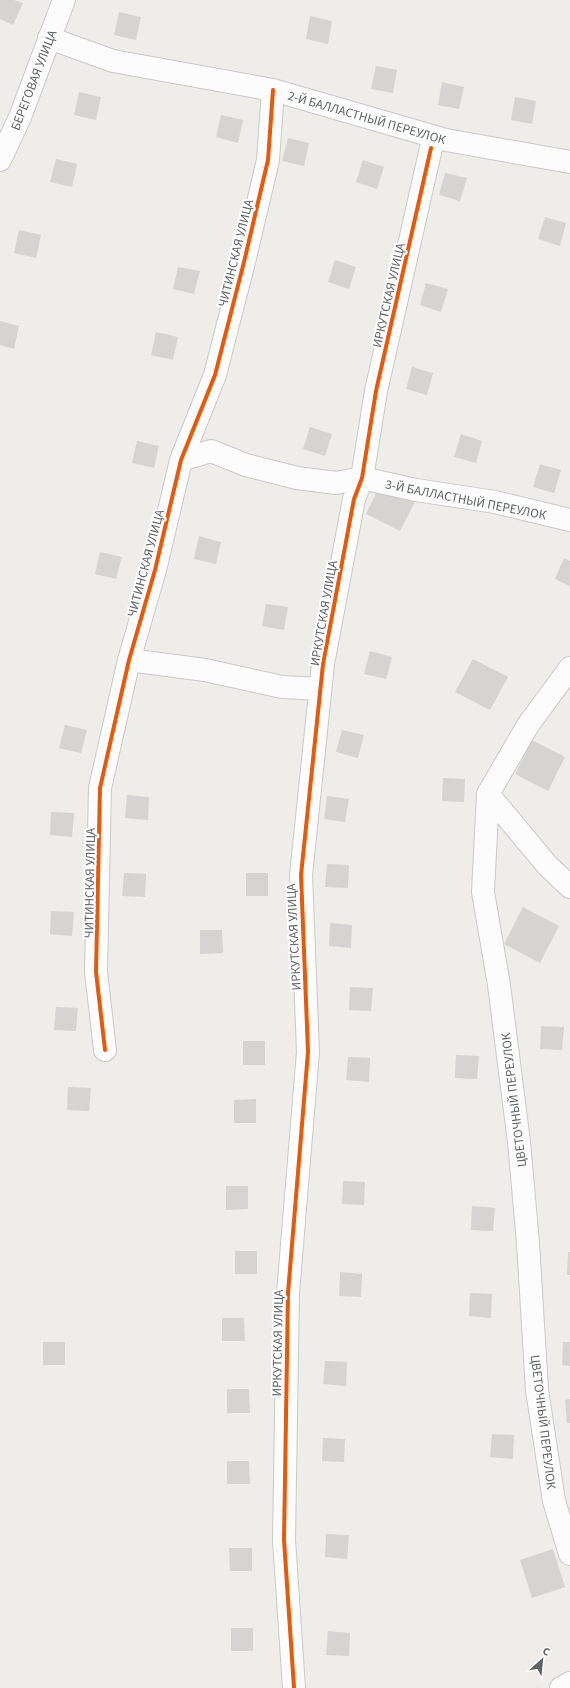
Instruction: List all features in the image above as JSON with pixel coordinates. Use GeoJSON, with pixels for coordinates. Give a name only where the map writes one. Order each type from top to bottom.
{"type":"FeatureCollection","features":[{"type":"Feature","properties":{"kind":"street","name":"БЕРЕГОВАЯ УЛИЦА"},"geometry":{"type":"LineString","coordinates":[[0,160],[20,116],[64,0]]}},
{"type":"Feature","properties":{"kind":"street","name":"2-Й БАЛЛАСТНЫЙ ПЕРЕУЛОК"},"geometry":{"type":"LineString","coordinates":[[49,38],[113,61],[273,90],[446,140],[570,162]]}},
{"type":"Feature","properties":{"kind":"street","name":"ЧИТИНСКАЯ УЛИЦА"},"geometry":{"type":"LineString","coordinates":[[104,1050],[96,972],[100,788],[129,660],[155,570],[181,460],[215,375],[244,262],[268,160],[273,90]]}},
{"type":"Feature","properties":{"kind":"street","name":"ИРКУТСКАЯ УЛИЦА"},"geometry":{"type":"LineString","coordinates":[[294,1688],[284,1540],[288,1293],[308,1052],[301,875],[323,664],[354,499],[362,478],[376,391],[431,148]]}},
{"type":"Feature","properties":{"kind":"street"},"geometry":{"type":"LineString","coordinates":[[181,460],[211,451],[246,465],[297,478],[336,483],[362,478]]}},
{"type":"Feature","properties":{"kind":"street","name":"3-Й БАЛЛАСТНЫЙ ПЕРЕУЛОК"},"geometry":{"type":"LineString","coordinates":[[362,478],[416,490],[496,502],[570,520]]}},
{"type":"Feature","properties":{"kind":"street"},"geometry":{"type":"LineString","coordinates":[[129,660],[205,670],[282,687],[320,689]]}},
{"type":"Feature","properties":{"kind":"street","name":"ЦВЕТОЧНЫЙ ПЕРЕУЛОК"},"geometry":{"type":"LineString","coordinates":[[570,668],[528,725],[488,794],[483,892],[499,985],[519,1142],[528,1243],[537,1390],[554,1501],[570,1554]]}},
{"type":"Feature","properties":{"kind":"street"},"geometry":{"type":"LineString","coordinates":[[488,794],[547,865],[570,887]]}},
{"type":"Feature","properties":{"kind":"street"},"geometry":{"type":"LineString","coordinates":[[561,1688],[570,1683]]}},
{"type":"Feature","properties":{"kind":"building"},"geometry":{"type":"Polygon","coordinates":[[[0,0],[14,0],[23,3],[13,25],[0,19],[0,0]]]}},
{"type":"Feature","properties":{"kind":"building"},"geometry":{"type":"Polygon","coordinates":[[[119,12],[141,17],[136,40],[114,35],[119,12]]]}},
{"type":"Feature","properties":{"kind":"building"},"geometry":{"type":"Polygon","coordinates":[[[310,16],[332,21],[328,44],[306,39],[310,16]]]}},
{"type":"Feature","properties":{"kind":"building"},"geometry":{"type":"Polygon","coordinates":[[[376,66],[397,70],[393,93],[371,89],[376,66]]]}},
{"type":"Feature","properties":{"kind":"building"},"geometry":{"type":"Polygon","coordinates":[[[442,82],[464,87],[459,109],[438,105],[442,82]]]}},
{"type":"Feature","properties":{"kind":"building"},"geometry":{"type":"Polygon","coordinates":[[[79,92],[101,97],[96,120],[74,115],[79,92]]]}},
{"type":"Feature","properties":{"kind":"building"},"geometry":{"type":"Polygon","coordinates":[[[515,97],[536,101],[532,124],[511,120],[515,97]]]}},
{"type":"Feature","properties":{"kind":"building"},"geometry":{"type":"Polygon","coordinates":[[[221,115],[243,120],[238,143],[216,137],[221,115]]]}},
{"type":"Feature","properties":{"kind":"building"},"geometry":{"type":"Polygon","coordinates":[[[288,138],[309,143],[304,166],[282,161],[288,138]]]}},
{"type":"Feature","properties":{"kind":"building"},"geometry":{"type":"Polygon","coordinates":[[[56,159],[77,164],[72,187],[50,182],[56,159]]]}},
{"type":"Feature","properties":{"kind":"building"},"geometry":{"type":"Polygon","coordinates":[[[363,160],[384,167],[377,189],[356,182],[363,160]]]}},
{"type":"Feature","properties":{"kind":"building"},"geometry":{"type":"Polygon","coordinates":[[[445,173],[467,178],[460,201],[439,195],[445,173]]]}},
{"type":"Feature","properties":{"kind":"building"},"geometry":{"type":"Polygon","coordinates":[[[545,217],[566,223],[560,246],[538,239],[545,217]]]}},
{"type":"Feature","properties":{"kind":"building"},"geometry":{"type":"Polygon","coordinates":[[[19,230],[41,235],[36,258],[14,253],[19,230]]]}},
{"type":"Feature","properties":{"kind":"building"},"geometry":{"type":"Polygon","coordinates":[[[335,260],[356,267],[349,289],[328,282],[335,260]]]}},
{"type":"Feature","properties":{"kind":"building"},"geometry":{"type":"Polygon","coordinates":[[[178,267],[200,271],[194,294],[173,289],[178,267]]]}},
{"type":"Feature","properties":{"kind":"building"},"geometry":{"type":"Polygon","coordinates":[[[426,283],[448,289],[441,312],[420,305],[426,283]]]}},
{"type":"Feature","properties":{"kind":"building"},"geometry":{"type":"Polygon","coordinates":[[[0,321],[19,326],[14,349],[0,345],[0,321]]]}},
{"type":"Feature","properties":{"kind":"building"},"geometry":{"type":"Polygon","coordinates":[[[156,332],[178,337],[173,360],[151,355],[156,332]]]}},
{"type":"Feature","properties":{"kind":"building"},"geometry":{"type":"Polygon","coordinates":[[[412,367],[433,373],[427,395],[406,389],[412,367]]]}},
{"type":"Feature","properties":{"kind":"building"},"geometry":{"type":"Polygon","coordinates":[[[310,427],[332,434],[325,456],[303,449],[310,427]]]}},
{"type":"Feature","properties":{"kind":"building"},"geometry":{"type":"Polygon","coordinates":[[[461,434],[482,441],[476,463],[454,457],[461,434]]]}},
{"type":"Feature","properties":{"kind":"building"},"geometry":{"type":"Polygon","coordinates":[[[137,441],[159,446],[154,468],[132,463],[137,441]]]}},
{"type":"Feature","properties":{"kind":"building"},"geometry":{"type":"Polygon","coordinates":[[[540,464],[561,470],[554,493],[533,487],[540,464]]]}},
{"type":"Feature","properties":{"kind":"building"},"geometry":{"type":"Polygon","coordinates":[[[381,483],[416,500],[400,531],[366,514],[381,483]]]}},
{"type":"Feature","properties":{"kind":"building"},"geometry":{"type":"Polygon","coordinates":[[[199,536],[221,542],[216,564],[194,559],[199,536]]]}},
{"type":"Feature","properties":{"kind":"building"},"geometry":{"type":"Polygon","coordinates":[[[100,552],[122,557],[116,579],[95,574],[100,552]]]}},
{"type":"Feature","properties":{"kind":"building"},"geometry":{"type":"Polygon","coordinates":[[[564,558],[570,561],[570,586],[555,579],[564,558]]]}},
{"type":"Feature","properties":{"kind":"building"},"geometry":{"type":"Polygon","coordinates":[[[266,604],[288,607],[284,630],[262,626],[266,604]]]}},
{"type":"Feature","properties":{"kind":"building"},"geometry":{"type":"Polygon","coordinates":[[[370,651],[392,657],[386,679],[364,674],[370,651]]]}},
{"type":"Feature","properties":{"kind":"building"},"geometry":{"type":"Polygon","coordinates":[[[473,659],[508,677],[490,710],[455,692],[473,659]]]}},
{"type":"Feature","properties":{"kind":"building"},"geometry":{"type":"Polygon","coordinates":[[[65,725],[87,730],[81,753],[59,748],[65,725]]]}},
{"type":"Feature","properties":{"kind":"building"},"geometry":{"type":"Polygon","coordinates":[[[342,730],[364,735],[358,758],[336,752],[342,730]]]}},
{"type":"Feature","properties":{"kind":"building"},"geometry":{"type":"Polygon","coordinates":[[[532,740],[565,757],[548,791],[515,774],[532,740]]]}},
{"type":"Feature","properties":{"kind":"building"},"geometry":{"type":"Polygon","coordinates":[[[443,778],[465,779],[464,802],[442,801],[443,778]]]}},
{"type":"Feature","properties":{"kind":"building"},"geometry":{"type":"Polygon","coordinates":[[[127,795],[149,797],[148,820],[125,818],[127,795]]]}},
{"type":"Feature","properties":{"kind":"building"},"geometry":{"type":"Polygon","coordinates":[[[327,796],[349,799],[345,822],[324,819],[327,796]]]}},
{"type":"Feature","properties":{"kind":"building"},"geometry":{"type":"Polygon","coordinates":[[[51,812],[74,813],[72,837],[50,835],[51,812]]]}},
{"type":"Feature","properties":{"kind":"building"},"geometry":{"type":"Polygon","coordinates":[[[327,864],[349,865],[348,888],[325,887],[327,864]]]}},
{"type":"Feature","properties":{"kind":"building"},"geometry":{"type":"Polygon","coordinates":[[[124,873],[146,874],[145,897],[122,896],[124,873]]]}},
{"type":"Feature","properties":{"kind":"building"},"geometry":{"type":"Polygon","coordinates":[[[246,873],[268,873],[268,896],[246,896],[246,873]]]}},
{"type":"Feature","properties":{"kind":"building"},"geometry":{"type":"Polygon","coordinates":[[[523,907],[559,926],[540,963],[504,944],[523,907]]]}},
{"type":"Feature","properties":{"kind":"building"},"geometry":{"type":"Polygon","coordinates":[[[51,911],[74,912],[72,936],[50,934],[51,911]]]}},
{"type":"Feature","properties":{"kind":"building"},"geometry":{"type":"Polygon","coordinates":[[[330,923],[352,925],[351,948],[329,946],[330,923]]]}},
{"type":"Feature","properties":{"kind":"building"},"geometry":{"type":"Polygon","coordinates":[[[200,930],[222,930],[223,953],[200,954],[200,930]]]}},
{"type":"Feature","properties":{"kind":"building"},"geometry":{"type":"Polygon","coordinates":[[[350,987],[373,988],[371,1011],[349,1010],[350,987]]]}},
{"type":"Feature","properties":{"kind":"building"},"geometry":{"type":"Polygon","coordinates":[[[56,1007],[78,1008],[76,1031],[54,1030],[56,1007]]]}},
{"type":"Feature","properties":{"kind":"building"},"geometry":{"type":"Polygon","coordinates":[[[541,1026],[564,1027],[562,1050],[540,1049],[541,1026]]]}},
{"type":"Feature","properties":{"kind":"building"},"geometry":{"type":"Polygon","coordinates":[[[243,1041],[265,1041],[265,1065],[243,1065],[243,1041]]]}},
{"type":"Feature","properties":{"kind":"building"},"geometry":{"type":"Polygon","coordinates":[[[456,1055],[479,1056],[477,1079],[455,1078],[456,1055]]]}},
{"type":"Feature","properties":{"kind":"building"},"geometry":{"type":"Polygon","coordinates":[[[348,1057],[370,1058],[369,1082],[346,1080],[348,1057]]]}},
{"type":"Feature","properties":{"kind":"building"},"geometry":{"type":"Polygon","coordinates":[[[68,1087],[91,1088],[89,1111],[67,1110],[68,1087]]]}},
{"type":"Feature","properties":{"kind":"building"},"geometry":{"type":"Polygon","coordinates":[[[256,1099],[256,1123],[234,1123],[234,1100],[256,1099]]]}},
{"type":"Feature","properties":{"kind":"building"},"geometry":{"type":"Polygon","coordinates":[[[343,1181],[365,1182],[364,1205],[342,1204],[343,1181]]]}},
{"type":"Feature","properties":{"kind":"building"},"geometry":{"type":"Polygon","coordinates":[[[226,1186],[248,1186],[248,1209],[226,1210],[226,1186]]]}},
{"type":"Feature","properties":{"kind":"building"},"geometry":{"type":"Polygon","coordinates":[[[472,1206],[495,1208],[493,1231],[471,1230],[472,1206]]]}},
{"type":"Feature","properties":{"kind":"building"},"geometry":{"type":"Polygon","coordinates":[[[235,1251],[257,1251],[257,1274],[235,1274],[235,1251]]]}},
{"type":"Feature","properties":{"kind":"building"},"geometry":{"type":"Polygon","coordinates":[[[568,1252],[570,1252],[570,1275],[567,1275],[568,1252]]]}},
{"type":"Feature","properties":{"kind":"building"},"geometry":{"type":"Polygon","coordinates":[[[340,1272],[362,1274],[361,1297],[339,1296],[340,1272]]]}},
{"type":"Feature","properties":{"kind":"building"},"geometry":{"type":"Polygon","coordinates":[[[470,1293],[492,1294],[491,1318],[469,1316],[470,1293]]]}},
{"type":"Feature","properties":{"kind":"building"},"geometry":{"type":"Polygon","coordinates":[[[222,1318],[244,1318],[245,1341],[222,1341],[222,1318]]]}},
{"type":"Feature","properties":{"kind":"building"},"geometry":{"type":"Polygon","coordinates":[[[43,1342],[65,1342],[65,1365],[43,1365],[43,1342]]]}},
{"type":"Feature","properties":{"kind":"building"},"geometry":{"type":"Polygon","coordinates":[[[563,1342],[570,1342],[570,1366],[562,1365],[563,1342]]]}},
{"type":"Feature","properties":{"kind":"building"},"geometry":{"type":"Polygon","coordinates":[[[325,1361],[347,1362],[346,1386],[323,1384],[325,1361]]]}},
{"type":"Feature","properties":{"kind":"building"},"geometry":{"type":"Polygon","coordinates":[[[227,1389],[249,1389],[250,1413],[227,1413],[227,1389]]]}},
{"type":"Feature","properties":{"kind":"building"},"geometry":{"type":"Polygon","coordinates":[[[570,1399],[570,1423],[567,1423],[565,1400],[570,1399]]]}},
{"type":"Feature","properties":{"kind":"building"},"geometry":{"type":"Polygon","coordinates":[[[492,1434],[514,1435],[513,1459],[490,1457],[492,1434]]]}},
{"type":"Feature","properties":{"kind":"building"},"geometry":{"type":"Polygon","coordinates":[[[323,1438],[345,1439],[344,1462],[322,1461],[323,1438]]]}},
{"type":"Feature","properties":{"kind":"building"},"geometry":{"type":"Polygon","coordinates":[[[227,1461],[249,1461],[250,1484],[227,1484],[227,1461]]]}},
{"type":"Feature","properties":{"kind":"building"},"geometry":{"type":"Polygon","coordinates":[[[326,1534],[349,1535],[347,1559],[325,1557],[326,1534]]]}},
{"type":"Feature","properties":{"kind":"building"},"geometry":{"type":"Polygon","coordinates":[[[229,1548],[252,1548],[252,1571],[230,1571],[229,1548]]]}},
{"type":"Feature","properties":{"kind":"building"},"geometry":{"type":"Polygon","coordinates":[[[553,1549],[565,1587],[532,1598],[520,1560],[553,1549]]]}},
{"type":"Feature","properties":{"kind":"building"},"geometry":{"type":"Polygon","coordinates":[[[231,1628],[253,1628],[253,1651],[231,1651],[231,1628]]]}},
{"type":"Feature","properties":{"kind":"building"},"geometry":{"type":"Polygon","coordinates":[[[328,1631],[350,1633],[349,1656],[326,1655],[328,1631]]]}},
{"type":"Feature","properties":{"kind":"cycle path"},"geometry":{"type":"LineString","coordinates":[[105,1050],[96,972],[100,788],[129,660],[155,570],[181,460],[215,375],[244,262],[268,160],[273,90]]}},
{"type":"Feature","properties":{"kind":"cycle path"},"geometry":{"type":"LineString","coordinates":[[294,1688],[284,1540],[288,1293],[308,1052],[301,875],[323,664],[354,499],[362,478],[376,391],[431,148]]}}]}
